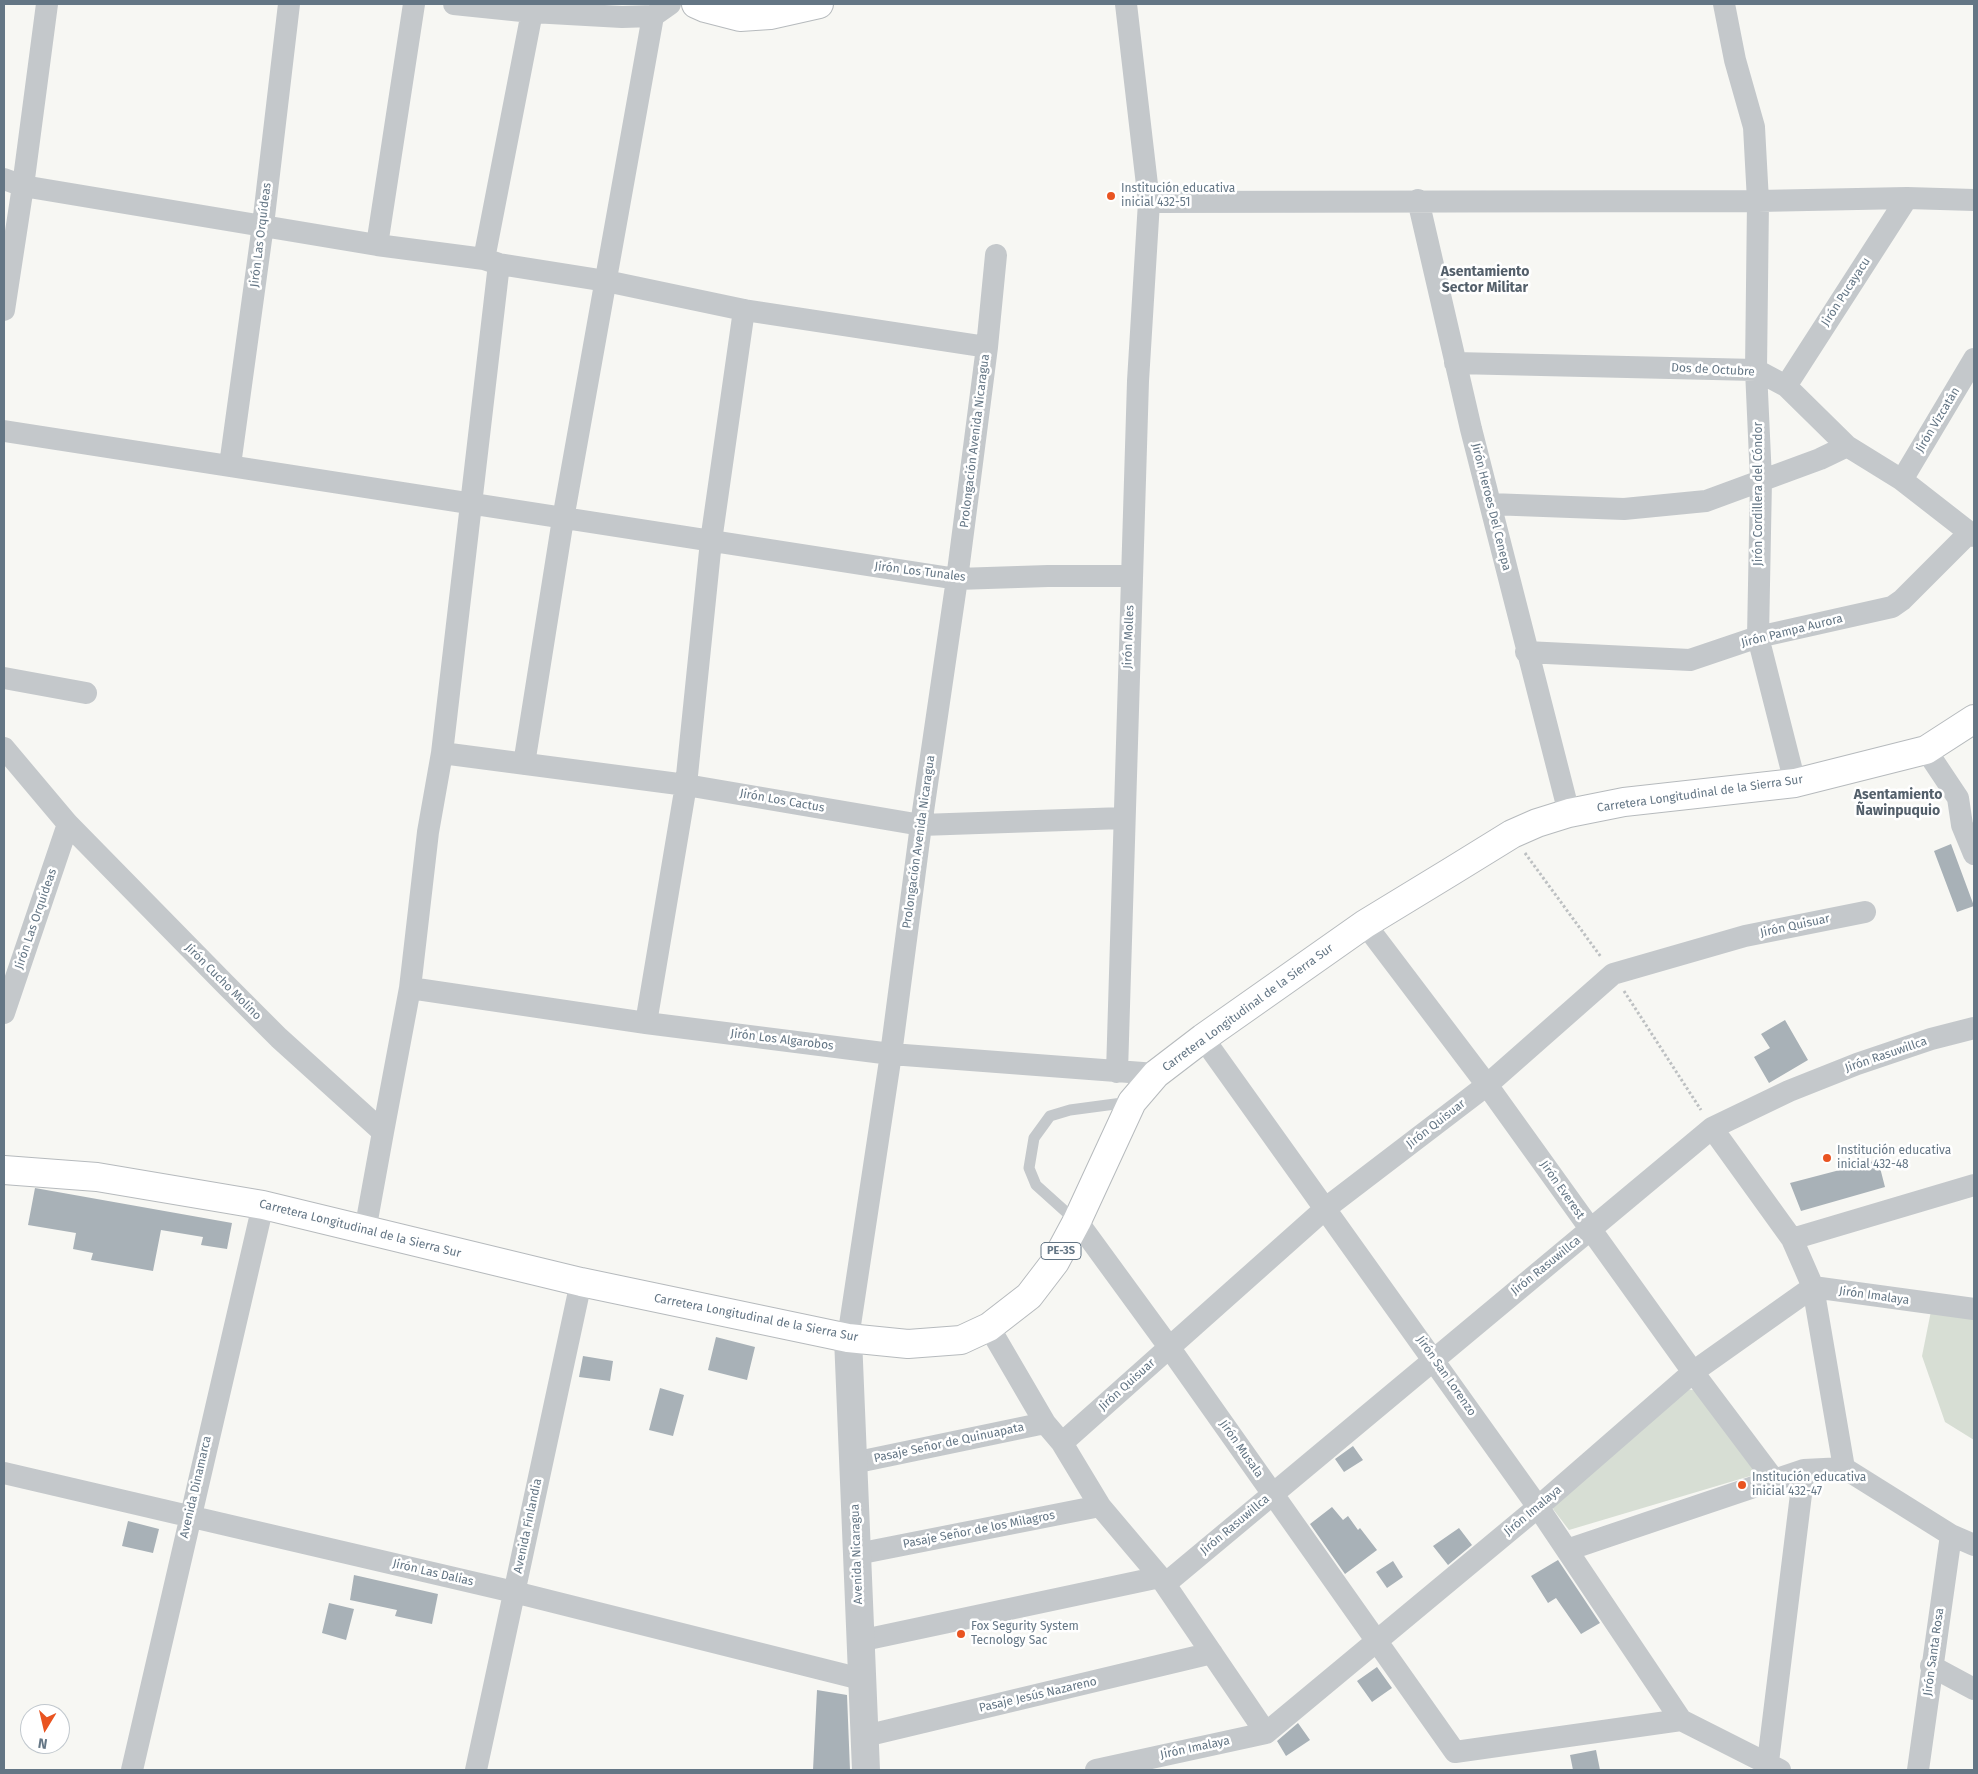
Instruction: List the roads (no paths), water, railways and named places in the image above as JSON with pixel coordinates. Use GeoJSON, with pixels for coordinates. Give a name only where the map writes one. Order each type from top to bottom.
{"type":"FeatureCollection","features":[{"type":"Feature","properties":{"kind":"highway"},"geometry":{"type":"LineString","coordinates":[[696,4],[740,17],[770,15],[819,4]]}},
{"type":"Feature","properties":{"kind":"highway","name":"Carretera Longitudinal de la Sierra Sur"},"geometry":{"type":"LineString","coordinates":[[4,1170],[97,1177],[263,1205],[581,1282],[848,1338],[908,1344],[961,1340],[989,1327],[1029,1296],[1056,1262],[1132,1102],[1156,1074],[1203,1038],[1366,924],[1512,834],[1537,823],[1568,814],[1624,802],[1795,783],[1926,750],[1974,719]]}},
{"type":"Feature","properties":{"kind":"street"},"geometry":{"type":"LineString","coordinates":[[4,310],[14,183],[47,4]]}},
{"type":"Feature","properties":{"kind":"street","name":"Jirón Las Orquídeas"},"geometry":{"type":"LineString","coordinates":[[230,465],[263,225],[289,4]]}},
{"type":"Feature","properties":{"kind":"street"},"geometry":{"type":"LineString","coordinates":[[377,245],[414,4]]}},
{"type":"Feature","properties":{"kind":"street"},"geometry":{"type":"LineString","coordinates":[[454,4],[532,12],[661,10],[606,281],[563,519],[524,764]]}},
{"type":"Feature","properties":{"kind":"street","name":"Jirón Molles"},"geometry":{"type":"LineString","coordinates":[[1117,1072],[1131,576],[1143,272],[1148,202],[1126,4]]}},
{"type":"Feature","properties":{"kind":"street","name":"Jirón Cordillera del Cóndor"},"geometry":{"type":"LineString","coordinates":[[1724,4],[1735,60],[1754,127],[1758,201],[1756,370],[1761,480],[1758,638],[1795,783]]}},
{"type":"Feature","properties":{"kind":"street"},"geometry":{"type":"LineString","coordinates":[[365,1231],[410,988],[428,832],[442,752],[470,505],[492,262],[532,12]]}},
{"type":"Feature","properties":{"kind":"street"},"geometry":{"type":"LineString","coordinates":[[14,183],[377,245],[606,281],[744,310],[987,346]]}},
{"type":"Feature","properties":{"kind":"street"},"geometry":{"type":"LineString","coordinates":[[1148,202],[1418,200],[1758,201],[1906,198],[1974,200]]}},
{"type":"Feature","properties":{"kind":"street","name":"Jirón Pucayacu"},"geometry":{"type":"LineString","coordinates":[[1786,386],[1906,198]]}},
{"type":"Feature","properties":{"kind":"street","name":"Jirón Heroes Del Cenepa"},"geometry":{"type":"LineString","coordinates":[[1418,200],[1455,363],[1568,814]]}},
{"type":"Feature","properties":{"kind":"street","name":"Prolongación Avenida Nicaragua"},"geometry":{"type":"LineString","coordinates":[[848,1338],[892,1054],[921,825],[957,579],[987,346],[996,255]]}},
{"type":"Feature","properties":{"kind":"street"},"geometry":{"type":"LineString","coordinates":[[646,1022],[686,785],[710,541],[744,310]]}},
{"type":"Feature","properties":{"kind":"street","name":"Jirón Vizcatán"},"geometry":{"type":"LineString","coordinates":[[1902,480],[1974,359]]}},
{"type":"Feature","properties":{"kind":"street","name":"Dos de Octubre"},"geometry":{"type":"LineString","coordinates":[[1455,363],[1756,370],[1786,386],[1847,446],[1902,480],[1972,534]]}},
{"type":"Feature","properties":{"kind":"street","name":"Jirón Los Tunales"},"geometry":{"type":"LineString","coordinates":[[4,431],[230,465],[470,505],[957,579],[1131,576]]}},
{"type":"Feature","properties":{"kind":"street"},"geometry":{"type":"LineString","coordinates":[[1490,504],[1624,509],[1706,501],[1820,459],[1847,446]]}},
{"type":"Feature","properties":{"kind":"street","name":"Jirón Pampa Aurora"},"geometry":{"type":"LineString","coordinates":[[1526,652],[1690,660],[1758,638],[1892,607],[1902,600],[1972,534]]}},
{"type":"Feature","properties":{"kind":"street"},"geometry":{"type":"LineString","coordinates":[[4,678],[86,693]]}},
{"type":"Feature","properties":{"kind":"street","name":"Jirón Cucho Molino"},"geometry":{"type":"LineString","coordinates":[[4,748],[68,824],[279,1038],[383,1132]]}},
{"type":"Feature","properties":{"kind":"street"},"geometry":{"type":"LineString","coordinates":[[1926,750],[1966,804],[1962,825],[1974,854]]}},
{"type":"Feature","properties":{"kind":"street","name":"Jirón Los Cactus"},"geometry":{"type":"LineString","coordinates":[[442,752],[686,785],[921,825],[1124,818]]}},
{"type":"Feature","properties":{"kind":"street","name":"Jirón Las Orquídeas"},"geometry":{"type":"LineString","coordinates":[[4,1014],[68,824]]}},
{"type":"Feature","properties":{"kind":"street","name":"Jirón Quisuar"},"geometry":{"type":"LineString","coordinates":[[1062,1442],[1326,1208],[1486,1085],[1613,974],[1745,936],[1865,912]]}},
{"type":"Feature","properties":{"kind":"street","name":"Jirón Everest"},"geometry":{"type":"LineString","coordinates":[[1366,924],[1486,1085],[1693,1372],[1775,1481]]}},
{"type":"Feature","properties":{"kind":"street","name":"Jirón Los Algarobos"},"geometry":{"type":"LineString","coordinates":[[410,988],[646,1022],[892,1054],[1156,1074]]}},
{"type":"Feature","properties":{"kind":"street","name":"Jirón Rasuwillca"},"geometry":{"type":"LineString","coordinates":[[1162,1580],[1273,1494],[1712,1128],[1789,1091],[1857,1064],[1932,1039],[1974,1028]]}},
{"type":"Feature","properties":{"kind":"street","name":"Jirón San Lorenzo"},"geometry":{"type":"LineString","coordinates":[[1203,1038],[1434,1358],[1538,1507],[1681,1720]]}},
{"type":"Feature","properties":{"kind":"street"},"geometry":{"type":"LineString","coordinates":[[1712,1128],[1792,1240],[1813,1287],[1844,1468]]}},
{"type":"Feature","properties":{"kind":"street"},"geometry":{"type":"LineString","coordinates":[[1792,1240],[1974,1185]]}},
{"type":"Feature","properties":{"kind":"street","name":"Avenida Dinamarca"},"geometry":{"type":"LineString","coordinates":[[132,1770],[263,1205]]}},
{"type":"Feature","properties":{"kind":"street","name":"Jirón Musala"},"geometry":{"type":"LineString","coordinates":[[1077,1221],[1170,1346],[1455,1752],[1681,1720]]}},
{"type":"Feature","properties":{"kind":"street","name":"Avenida Finlandia"},"geometry":{"type":"LineString","coordinates":[[476,1770],[581,1282]]}},
{"type":"Feature","properties":{"kind":"street","name":"Jirón Imalaya"},"geometry":{"type":"LineString","coordinates":[[1105,1769],[1266,1733],[1538,1507],[1693,1372],[1813,1287],[1974,1309]]}},
{"type":"Feature","properties":{"kind":"street"},"geometry":{"type":"LineString","coordinates":[[989,1327],[1045,1423],[1062,1442],[1100,1506],[1162,1580],[1266,1733]]}},
{"type":"Feature","properties":{"kind":"street","name":"Avenida Nicaragua"},"geometry":{"type":"LineString","coordinates":[[848,1338],[859,1641],[866,1770]]}},
{"type":"Feature","properties":{"kind":"street","name":"Pasaje Señor de Quinuapata"},"geometry":{"type":"LineString","coordinates":[[853,1463],[1045,1423]]}},
{"type":"Feature","properties":{"kind":"street"},"geometry":{"type":"LineString","coordinates":[[1567,1550],[1804,1470],[1844,1468],[1951,1535],[1974,1545]]}},
{"type":"Feature","properties":{"kind":"street"},"geometry":{"type":"LineString","coordinates":[[1681,1720],[1772,1769],[1804,1470]]}},
{"type":"Feature","properties":{"kind":"street","name":"Jirón Las Dalias"},"geometry":{"type":"LineString","coordinates":[[4,1473],[514,1592],[861,1679]]}},
{"type":"Feature","properties":{"kind":"street","name":"Pasaje Señor de los Milagros"},"geometry":{"type":"LineString","coordinates":[[857,1554],[1100,1506]]}},
{"type":"Feature","properties":{"kind":"street","name":"Jirón Santa Rosa"},"geometry":{"type":"LineString","coordinates":[[1918,1770],[1931,1666],[1951,1535]]}},
{"type":"Feature","properties":{"kind":"street"},"geometry":{"type":"LineString","coordinates":[[859,1641],[1162,1580]]}},
{"type":"Feature","properties":{"kind":"street","name":"Pasaje Jesús Nazareno"},"geometry":{"type":"LineString","coordinates":[[864,1736],[1212,1653]]}},
{"type":"Feature","properties":{"kind":"street"},"geometry":{"type":"LineString","coordinates":[[1931,1666],[1974,1688]]}},
{"type":"Feature","properties":{"kind":"lane"},"geometry":{"type":"LineString","coordinates":[[1077,1221],[1036,1185],[1028,1168],[1034,1138],[1050,1116],[1070,1110],[1132,1102]]}},
{"type":"Feature","properties":{"kind":"place","name":"Institución educativa inicial 432-51"},"geometry":{"type":"Point","coordinates":[1111,196]}},
{"type":"Feature","properties":{"kind":"place","name":"Institución educativa inicial 432-48"},"geometry":{"type":"Point","coordinates":[1827,1158]}},
{"type":"Feature","properties":{"kind":"place","name":"Institución educativa inicial 432-47"},"geometry":{"type":"Point","coordinates":[1742,1485]}},
{"type":"Feature","properties":{"kind":"place","name":"Fox Segurity System Tecnology Sac"},"geometry":{"type":"Point","coordinates":[961,1634]}},
{"type":"Feature","properties":{"kind":"district","name":"Asentamiento Sector Militar"},"geometry":{"type":"Point","coordinates":[1485,280]}},
{"type":"Feature","properties":{"kind":"district","name":"Asentamiento Ñawinpuquio"},"geometry":{"type":"Point","coordinates":[1898,804]}}]}
